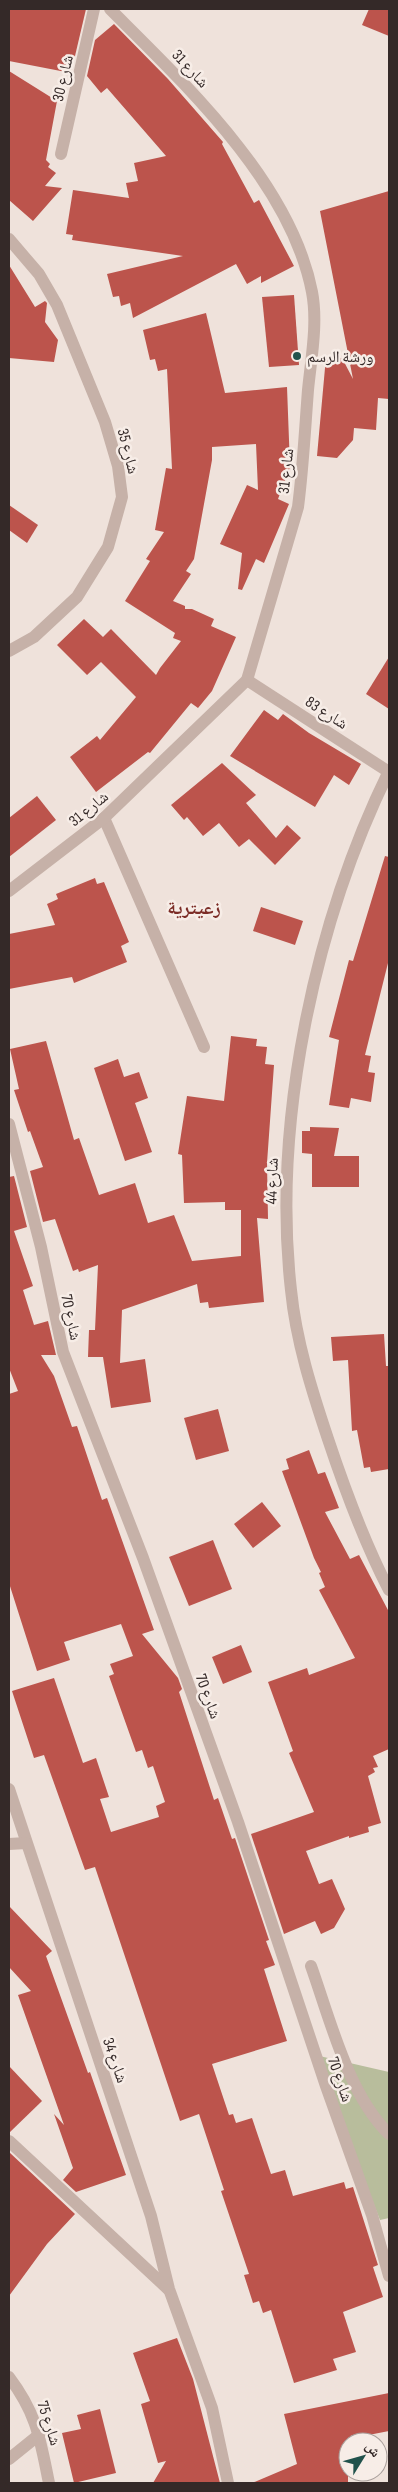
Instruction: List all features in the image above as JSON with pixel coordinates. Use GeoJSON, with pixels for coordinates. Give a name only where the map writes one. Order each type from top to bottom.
{"type":"FeatureCollection","features":[{"type":"Feature","properties":{"kind":"street","name":"شارع 30"},"geometry":{"type":"LineString","coordinates":[[61,154],[94,9]]}},
{"type":"Feature","properties":{"kind":"street","name":"شارع 31"},"geometry":{"type":"LineString","coordinates":[[9,891],[104,818],[247,680],[298,507],[313,340],[312,293],[292,229],[240,147],[180,78],[110,9]]}},
{"type":"Feature","properties":{"kind":"street","name":"شارع 35"},"geometry":{"type":"LineString","coordinates":[[9,239],[39,274],[57,305],[105,422],[118,466],[122,497],[108,547],[76,597],[34,637],[9,652]]}},
{"type":"Feature","properties":{"kind":"street","name":"شارع 83"},"geometry":{"type":"LineString","coordinates":[[247,680],[389,771]]}},
{"type":"Feature","properties":{"kind":"street","name":"شارع 44"},"geometry":{"type":"LineString","coordinates":[[389,771],[351,860],[321,956],[300,1053],[288,1152],[286,1202],[291,1291],[307,1376],[344,1486],[378,1570],[389,1590]]}},
{"type":"Feature","properties":{"kind":"street"},"geometry":{"type":"LineString","coordinates":[[104,818],[204,1047]]}},
{"type":"Feature","properties":{"kind":"street","name":"شارع 70"},"geometry":{"type":"LineString","coordinates":[[9,1124],[41,1247],[63,1352],[142,1558],[238,1822],[323,2078],[372,2215],[389,2276]]}},
{"type":"Feature","properties":{"kind":"street","name":"شارع 34"},"geometry":{"type":"LineString","coordinates":[[9,1789],[151,2216],[169,2289],[212,2408],[228,2483]]}},
{"type":"Feature","properties":{"kind":"street"},"geometry":{"type":"LineString","coordinates":[[9,1844],[26,1843]]}},
{"type":"Feature","properties":{"kind":"street"},"geometry":{"type":"LineString","coordinates":[[311,1966],[344,2060],[366,2104],[389,2134]]}},
{"type":"Feature","properties":{"kind":"street","name":"شارع 34"},"geometry":{"type":"LineString","coordinates":[[9,2141],[169,2289]]}},
{"type":"Feature","properties":{"kind":"street","name":"شارع 75"},"geometry":{"type":"LineString","coordinates":[[9,2377],[26,2400],[40,2434],[49,2483]]}},
{"type":"Feature","properties":{"kind":"street"},"geometry":{"type":"LineString","coordinates":[[9,2459],[40,2434]]}},
{"type":"Feature","properties":{"kind":"green space"},"geometry":{"type":"Polygon","coordinates":[[[315,2055],[389,2072],[389,2218],[380,2220],[315,2055]]]}},
{"type":"Feature","properties":{"kind":"building"},"geometry":{"type":"Polygon","coordinates":[[[9,9],[86,9],[71,73],[9,61],[9,9]]]}},
{"type":"Feature","properties":{"kind":"building"},"geometry":{"type":"Polygon","coordinates":[[[369,9],[389,9],[389,36],[362,25],[369,9]]]}},
{"type":"Feature","properties":{"kind":"building"},"geometry":{"type":"Polygon","coordinates":[[[114,24],[168,79],[223,142],[222,144],[254,203],[259,200],[294,266],[261,283],[261,276],[247,284],[236,264],[133,318],[130,303],[121,306],[119,296],[113,297],[107,274],[183,256],[72,240],[73,235],[66,234],[73,190],[129,198],[126,183],[138,181],[134,163],[166,156],[107,88],[101,93],[87,76],[95,40],[114,24]]]}},
{"type":"Feature","properties":{"kind":"building"},"geometry":{"type":"Polygon","coordinates":[[[9,71],[57,101],[46,160],[50,164],[48,167],[56,173],[45,186],[62,188],[33,221],[9,200],[9,71]]]}},
{"type":"Feature","properties":{"kind":"building"},"geometry":{"type":"Polygon","coordinates":[[[389,191],[389,399],[378,398],[376,430],[354,428],[353,440],[337,458],[317,456],[326,357],[342,358],[353,379],[320,211],[389,191]]]}},
{"type":"Feature","properties":{"kind":"building"},"geometry":{"type":"Polygon","coordinates":[[[9,265],[35,307],[45,301],[47,303],[45,322],[58,340],[54,362],[9,358],[9,265]]]}},
{"type":"Feature","properties":{"kind":"building"},"geometry":{"type":"Polygon","coordinates":[[[294,295],[299,365],[269,367],[262,297],[294,295]]]}},
{"type":"Feature","properties":{"kind":"building"},"geometry":{"type":"Polygon","coordinates":[[[206,313],[225,393],[287,387],[290,467],[278,499],[289,504],[264,563],[256,559],[242,590],[238,589],[242,553],[220,544],[247,485],[258,490],[256,444],[212,447],[212,460],[194,559],[186,571],[191,574],[173,601],[185,606],[185,609],[192,609],[214,619],[211,626],[236,637],[212,691],[198,708],[191,703],[150,753],[148,752],[96,792],[70,757],[97,736],[100,740],[136,697],[101,662],[87,675],[57,645],[84,619],[103,637],[111,629],[156,675],[181,641],[173,638],[175,633],[125,601],[150,561],[146,559],[164,532],[155,530],[166,468],[172,469],[167,369],[158,371],[155,359],[150,360],[143,330],[206,313]]]}},
{"type":"Feature","properties":{"kind":"building"},"geometry":{"type":"Polygon","coordinates":[[[9,505],[38,525],[27,543],[9,530],[9,505]]]}},
{"type":"Feature","properties":{"kind":"building"},"geometry":{"type":"Polygon","coordinates":[[[389,657],[389,709],[366,694],[389,657]]]}},
{"type":"Feature","properties":{"kind":"building"},"geometry":{"type":"Polygon","coordinates":[[[264,710],[278,720],[283,714],[309,733],[361,764],[349,785],[334,775],[315,807],[230,756],[264,710]]]}},
{"type":"Feature","properties":{"kind":"building"},"geometry":{"type":"Polygon","coordinates":[[[222,763],[256,795],[246,803],[276,838],[287,825],[301,838],[275,865],[249,839],[239,847],[219,823],[203,836],[187,817],[184,820],[171,805],[222,763]]]}},
{"type":"Feature","properties":{"kind":"building"},"geometry":{"type":"Polygon","coordinates":[[[37,796],[56,820],[9,857],[9,818],[37,796]]]}},
{"type":"Feature","properties":{"kind":"building"},"geometry":{"type":"Polygon","coordinates":[[[385,856],[389,857],[389,959],[365,1055],[371,1056],[368,1072],[375,1073],[371,1102],[351,1098],[349,1108],[329,1105],[339,1040],[329,1037],[349,960],[353,961],[385,856]]]}},
{"type":"Feature","properties":{"kind":"building"},"geometry":{"type":"Polygon","coordinates":[[[95,878],[97,884],[104,882],[129,942],[121,946],[127,962],[74,983],[72,977],[9,989],[9,934],[55,925],[47,904],[58,899],[56,894],[95,878]]]}},
{"type":"Feature","properties":{"kind":"building"},"geometry":{"type":"Polygon","coordinates":[[[261,907],[303,921],[295,945],[253,931],[261,907]]]}},
{"type":"Feature","properties":{"kind":"building"},"geometry":{"type":"Polygon","coordinates":[[[231,1036],[257,1039],[256,1046],[267,1047],[265,1064],[274,1065],[267,1163],[268,1219],[257,1218],[264,1302],[209,1308],[208,1302],[200,1303],[197,1284],[122,1310],[120,1363],[145,1359],[151,1402],[111,1408],[103,1357],[88,1357],[89,1330],[95,1330],[98,1265],[79,1272],[78,1269],[73,1271],[55,1219],[43,1222],[30,1171],[43,1167],[30,1131],[28,1132],[14,1090],[19,1089],[10,1049],[46,1041],[74,1140],[79,1138],[99,1195],[135,1183],[148,1223],[174,1215],[192,1261],[241,1256],[241,1210],[225,1210],[225,1202],[184,1203],[182,1155],[178,1154],[187,1096],[224,1101],[231,1036]]]}},
{"type":"Feature","properties":{"kind":"building"},"geometry":{"type":"Polygon","coordinates":[[[118,1059],[124,1077],[139,1072],[148,1098],[135,1103],[152,1152],[125,1161],[94,1068],[118,1059]]]}},
{"type":"Feature","properties":{"kind":"building"},"geometry":{"type":"Polygon","coordinates":[[[310,1127],[339,1128],[334,1156],[359,1156],[359,1187],[312,1187],[312,1154],[302,1153],[302,1131],[310,1131],[310,1127]]]}},
{"type":"Feature","properties":{"kind":"building"},"geometry":{"type":"Polygon","coordinates":[[[14,1176],[27,1227],[14,1231],[33,1286],[23,1290],[34,1325],[48,1321],[56,1355],[41,1355],[54,1376],[72,1427],[77,1426],[102,1500],[107,1498],[154,1630],[142,1634],[178,1678],[182,1689],[179,1692],[214,1800],[218,1798],[232,1839],[235,1838],[269,1940],[266,1941],[275,1965],[264,1969],[287,2041],[212,2064],[229,2115],[233,2114],[236,2123],[252,2118],[271,2174],[285,2170],[293,2196],[344,2182],[346,2189],[353,2187],[378,2265],[373,2267],[383,2297],[343,2312],[356,2352],[333,2359],[337,2370],[294,2383],[271,2310],[263,2313],[259,2301],[253,2303],[244,2275],[249,2274],[221,2191],[224,2190],[199,2114],[180,2121],[95,1867],[85,1870],[44,1755],[34,1758],[12,1691],[54,1678],[83,1763],[96,1758],[109,1797],[100,1799],[111,1832],[159,1817],[156,1806],[165,1802],[153,1766],[148,1768],[142,1750],[136,1752],[109,1676],[114,1674],[110,1664],[133,1656],[121,1624],[64,1642],[70,1660],[37,1671],[9,1583],[9,1394],[18,1391],[9,1368],[9,1177],[14,1176]]]}},
{"type":"Feature","properties":{"kind":"building"},"geometry":{"type":"Polygon","coordinates":[[[384,1334],[386,1366],[389,1366],[389,1469],[371,1472],[370,1467],[364,1468],[357,1430],[352,1431],[348,1360],[333,1361],[331,1337],[384,1334]]]}},
{"type":"Feature","properties":{"kind":"building"},"geometry":{"type":"Polygon","coordinates":[[[218,1409],[229,1451],[196,1460],[184,1418],[218,1409]]]}},
{"type":"Feature","properties":{"kind":"building"},"geometry":{"type":"Polygon","coordinates":[[[309,1450],[318,1474],[325,1472],[339,1508],[325,1512],[350,1559],[359,1555],[389,1612],[389,1749],[373,1756],[378,1767],[373,1768],[375,1772],[368,1776],[381,1823],[368,1827],[369,1832],[349,1838],[349,1836],[306,1851],[319,1884],[332,1879],[345,1909],[334,1928],[321,1934],[315,1921],[284,1934],[251,1834],[314,1812],[289,1753],[293,1751],[268,1682],[307,1668],[309,1675],[355,1658],[319,1590],[325,1587],[319,1573],[321,1572],[282,1471],[289,1469],[286,1459],[309,1450]]]}},
{"type":"Feature","properties":{"kind":"building"},"geometry":{"type":"Polygon","coordinates":[[[262,1502],[281,1526],[253,1548],[234,1524],[262,1502]]]}},
{"type":"Feature","properties":{"kind":"building"},"geometry":{"type":"Polygon","coordinates":[[[213,1540],[232,1589],[189,1606],[169,1557],[213,1540]]]}},
{"type":"Feature","properties":{"kind":"building"},"geometry":{"type":"Polygon","coordinates":[[[241,1645],[252,1672],[223,1684],[212,1657],[241,1645]]]}},
{"type":"Feature","properties":{"kind":"building"},"geometry":{"type":"Polygon","coordinates":[[[9,1906],[52,1951],[46,1956],[88,2073],[90,2072],[126,2175],[76,2192],[63,2180],[73,2168],[54,2114],[64,2125],[18,1995],[31,1991],[9,1967],[9,1906]]]}},
{"type":"Feature","properties":{"kind":"building"},"geometry":{"type":"Polygon","coordinates":[[[9,2066],[42,2101],[9,2133],[9,2066]]]}},
{"type":"Feature","properties":{"kind":"building"},"geometry":{"type":"Polygon","coordinates":[[[9,2152],[75,2214],[47,2244],[9,2296],[9,2152]]]}},
{"type":"Feature","properties":{"kind":"building"},"geometry":{"type":"Polygon","coordinates":[[[177,2338],[193,2379],[220,2483],[153,2483],[166,2461],[158,2463],[141,2404],[150,2401],[133,2353],[177,2338]]]}},
{"type":"Feature","properties":{"kind":"building"},"geometry":{"type":"Polygon","coordinates":[[[389,2393],[389,2431],[338,2432],[338,2482],[348,2483],[252,2483],[297,2464],[284,2414],[389,2393]]]}},
{"type":"Feature","properties":{"kind":"building"},"geometry":{"type":"Polygon","coordinates":[[[100,2409],[116,2473],[74,2483],[62,2433],[81,2429],[77,2415],[100,2409]]]}},
{"type":"Feature","properties":{"kind":"place","name":"ورشة الرسم"},"geometry":{"type":"Point","coordinates":[297,356]}},
{"type":"Feature","properties":{"kind":"district","name":"زعيترية"},"geometry":{"type":"Point","coordinates":[194,907]}}]}
